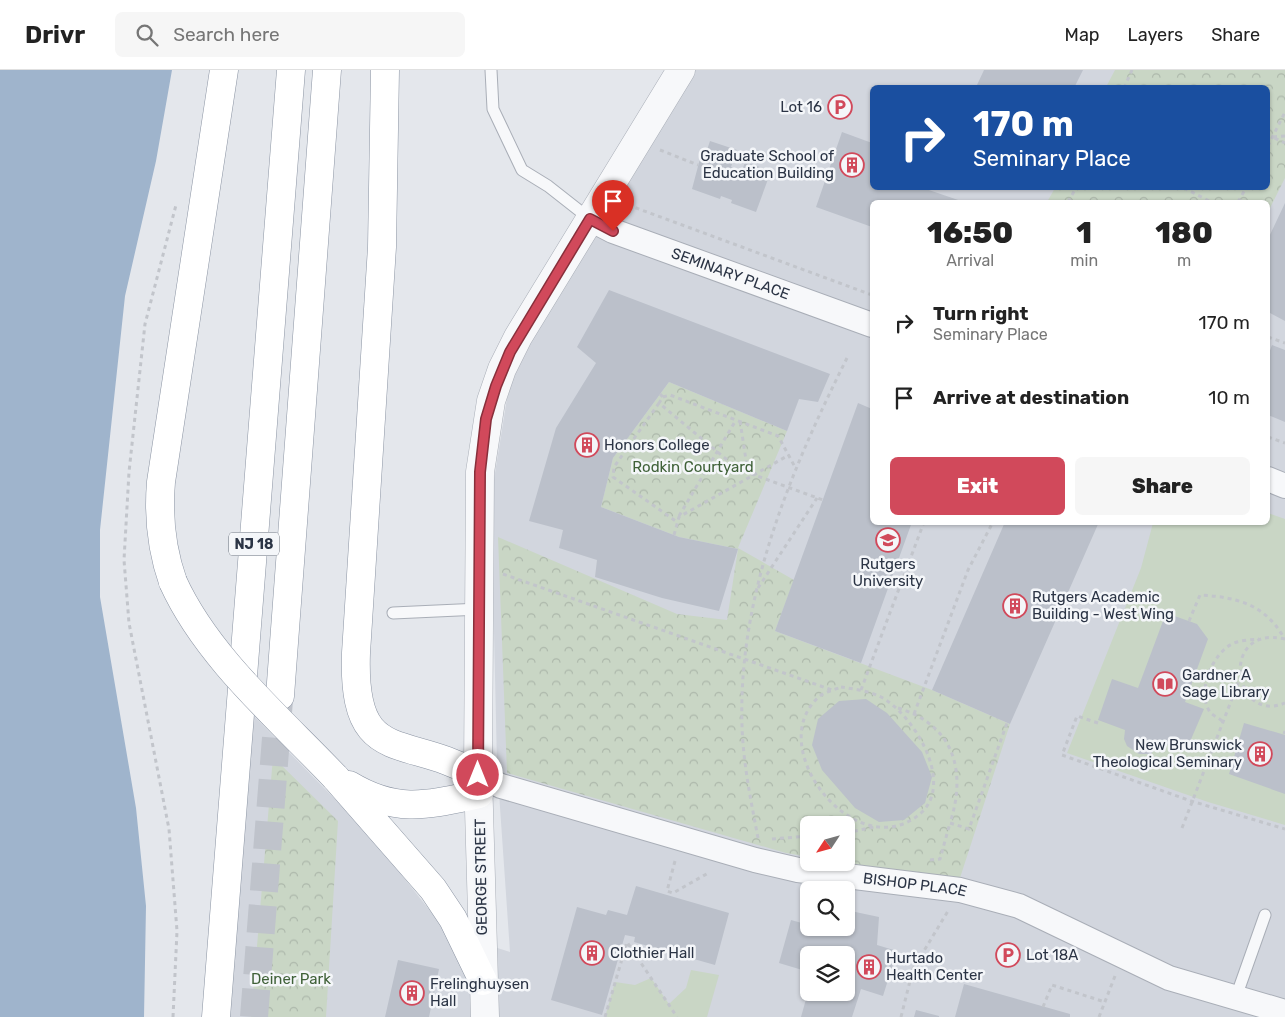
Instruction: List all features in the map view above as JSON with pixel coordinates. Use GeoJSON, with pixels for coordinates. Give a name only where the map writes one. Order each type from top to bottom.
{"type":"FeatureCollection","features":[{"type":"Feature","properties":{"kind":"highway"},"geometry":{"type":"LineString","coordinates":[[224,70],[161,482],[159,516],[161,533],[173,582],[188,613],[209,642],[424,876],[443,902],[483,981]]}},
{"type":"Feature","properties":{"kind":"highway","name":"NJ 18"},"geometry":{"type":"LineString","coordinates":[[216,1017],[291,70]]}},
{"type":"Feature","properties":{"kind":"highway","name":"NJ 18"},"geometry":{"type":"LineString","coordinates":[[280,696],[327,70]]}},
{"type":"Feature","properties":{"kind":"highway"},"geometry":{"type":"LineString","coordinates":[[335,777],[365,795],[396,804],[432,804],[479,784],[445,758],[396,746],[377,736],[366,721],[357,692],[356,653],[382,247],[385,70]]}},
{"type":"Feature","properties":{"kind":"street","name":"GEORGE STREET"},"geometry":{"type":"LineString","coordinates":[[485,1017],[479,784],[480,472],[491,402],[510,352],[638,137],[681,70]]}},
{"type":"Feature","properties":{"kind":"street","name":"SEMINARY PLACE"},"geometry":{"type":"LineString","coordinates":[[590,219],[613,231],[870,324]]}},
{"type":"Feature","properties":{"kind":"street"},"geometry":{"type":"LineString","coordinates":[[1270,480],[1285,486]]}},
{"type":"Feature","properties":{"kind":"street","name":"BISHOP PLACE"},"geometry":{"type":"LineString","coordinates":[[479,784],[501,786],[755,860],[798,870],[960,890],[1019,906],[1169,978],[1285,1012]]}},
{"type":"Feature","properties":{"kind":"lane"},"geometry":{"type":"LineString","coordinates":[[490,70],[492,109],[522,170],[548,186],[590,219]]}},
{"type":"Feature","properties":{"kind":"lane"},"geometry":{"type":"LineString","coordinates":[[393,613],[480,609]]}},
{"type":"Feature","properties":{"kind":"lane"},"geometry":{"type":"LineString","coordinates":[[1236,997],[1265,915]]}},
{"type":"Feature","properties":{"kind":"path"},"geometry":{"type":"LineString","coordinates":[[1125,85],[1132,70]]}},
{"type":"Feature","properties":{"kind":"path"},"geometry":{"type":"LineString","coordinates":[[1270,141],[1285,112]]}},
{"type":"Feature","properties":{"kind":"path"},"geometry":{"type":"LineString","coordinates":[[1272,136],[1285,136]]}},
{"type":"Feature","properties":{"kind":"path"},"geometry":{"type":"LineString","coordinates":[[1272,136],[1285,143]]}},
{"type":"Feature","properties":{"kind":"path"},"geometry":{"type":"LineString","coordinates":[[638,137],[665,154],[698,164]]}},
{"type":"Feature","properties":{"kind":"path"},"geometry":{"type":"LineString","coordinates":[[1188,190],[1207,200]]}},
{"type":"Feature","properties":{"kind":"path"},"geometry":{"type":"LineString","coordinates":[[627,205],[870,294]]}},
{"type":"Feature","properties":{"kind":"path"},"geometry":{"type":"LineString","coordinates":[[1270,338],[1285,343]]}},
{"type":"Feature","properties":{"kind":"path"},"geometry":{"type":"LineString","coordinates":[[759,840],[745,762],[742,724],[746,661],[757,590],[788,488],[847,358]]}},
{"type":"Feature","properties":{"kind":"path"},"geometry":{"type":"LineString","coordinates":[[678,522],[613,477],[614,467],[659,403],[661,396],[670,395],[778,436],[796,468]]}},
{"type":"Feature","properties":{"kind":"path"},"geometry":{"type":"LineString","coordinates":[[659,403],[738,470],[823,500]]}},
{"type":"Feature","properties":{"kind":"path"},"geometry":{"type":"LineString","coordinates":[[674,535],[679,517],[717,452],[738,421]]}},
{"type":"Feature","properties":{"kind":"path"},"geometry":{"type":"LineString","coordinates":[[738,421],[748,473]]}},
{"type":"Feature","properties":{"kind":"path"},"geometry":{"type":"LineString","coordinates":[[1270,438],[1285,443]]}},
{"type":"Feature","properties":{"kind":"path"},"geometry":{"type":"LineString","coordinates":[[679,517],[788,455]]}},
{"type":"Feature","properties":{"kind":"path"},"geometry":{"type":"LineString","coordinates":[[757,590],[817,498]]}},
{"type":"Feature","properties":{"kind":"path"},"geometry":{"type":"LineString","coordinates":[[862,690],[923,525]]}},
{"type":"Feature","properties":{"kind":"path"},"geometry":{"type":"LineString","coordinates":[[914,714],[968,570],[991,525]]}},
{"type":"Feature","properties":{"kind":"path"},"geometry":{"type":"LineString","coordinates":[[496,572],[833,690]]}},
{"type":"Feature","properties":{"kind":"path"},"geometry":{"type":"LineString","coordinates":[[1189,621],[1200,595],[1229,596],[1258,609],[1277,626],[1285,639]]}},
{"type":"Feature","properties":{"kind":"path"},"geometry":{"type":"LineString","coordinates":[[1222,721],[1210,712],[1204,694],[1212,665],[1226,647],[1241,640],[1272,637],[1285,639]]}},
{"type":"Feature","properties":{"kind":"path"},"geometry":{"type":"LineString","coordinates":[[1261,639],[1250,645],[1243,654],[1239,666],[1240,678],[1247,692],[1259,703],[1270,706],[1285,703]]}},
{"type":"Feature","properties":{"kind":"path"},"geometry":{"type":"LineString","coordinates":[[1182,828],[1240,678]]}},
{"type":"Feature","properties":{"kind":"path"},"geometry":{"type":"LineString","coordinates":[[841,687],[862,690],[881,697],[909,721],[920,738],[933,775],[931,794],[924,810],[910,821],[888,828],[874,827],[857,821],[830,802],[805,762],[802,725],[808,708],[821,695],[841,687]]}},
{"type":"Feature","properties":{"kind":"path"},"geometry":{"type":"LineString","coordinates":[[896,708],[914,714],[930,723],[943,735],[949,745],[958,779],[958,795],[940,859],[930,860]]}},
{"type":"Feature","properties":{"kind":"path"},"geometry":{"type":"LineString","coordinates":[[1098,723],[1078,716],[1062,755],[1191,801],[1285,829]]}},
{"type":"Feature","properties":{"kind":"path"},"geometry":{"type":"LineString","coordinates":[[950,823],[969,829],[1006,723]]}},
{"type":"Feature","properties":{"kind":"path"},"geometry":{"type":"LineString","coordinates":[[855,831],[874,827]]}},
{"type":"Feature","properties":{"kind":"path"},"geometry":{"type":"LineString","coordinates":[[769,839],[800,837]]}},
{"type":"Feature","properties":{"kind":"path"},"geometry":{"type":"LineString","coordinates":[[677,854],[667,891],[669,893],[673,893],[714,870]]}},
{"type":"Feature","properties":{"kind":"path"},"geometry":{"type":"LineString","coordinates":[[901,1017],[913,969],[960,890]]}},
{"type":"Feature","properties":{"kind":"path"},"geometry":{"type":"LineString","coordinates":[[605,1017],[627,942],[677,1017]]}},
{"type":"Feature","properties":{"kind":"path"},"geometry":{"type":"LineString","coordinates":[[1099,1017],[1122,956]]}},
{"type":"Feature","properties":{"kind":"path"},"geometry":{"type":"LineString","coordinates":[[1044,1007],[1052,985],[1105,1002]]}},
{"type":"Feature","properties":{"kind":"shaded area","name":"Rutgers University"},"geometry":{"type":"Polygon","coordinates":[[[694,70],[1285,70],[1285,1017],[219,1017],[242,704],[368,833],[447,932],[510,952],[497,764],[491,498],[510,380],[559,278],[694,70]]]}},
{"type":"Feature","properties":{"kind":"green space"},"geometry":{"type":"Polygon","coordinates":[[[1115,70],[1285,70],[1285,178],[1270,208],[1270,200],[1048,200],[1054,190],[1270,190],[1270,85],[1107,85],[1115,70]]]}},
{"type":"Feature","properties":{"kind":"green space","name":"Rodkin Courtyard"},"geometry":{"type":"Polygon","coordinates":[[[669,382],[787,431],[738,548],[794,580],[775,631],[932,690],[1010,724],[959,881],[855,865],[855,816],[800,816],[800,855],[507,773],[498,537],[677,614],[727,620],[738,549],[679,537],[601,507],[613,458],[669,382]]]}},
{"type":"Feature","properties":{"kind":"green space"},"geometry":{"type":"Polygon","coordinates":[[[1270,514],[1285,519],[1285,825],[1208,802],[1067,753],[1141,568],[1152,525],[1270,525],[1270,514]]]}},
{"type":"Feature","properties":{"kind":"green space","name":"Deiner Park"},"geometry":{"type":"Polygon","coordinates":[[[273,757],[338,821],[326,1017],[251,1017],[273,757]]]}},
{"type":"Feature","properties":{"kind":"green space"},"geometry":{"type":"Polygon","coordinates":[[[691,970],[719,975],[707,1017],[605,1017],[615,982],[635,985],[651,978],[669,1004],[686,988],[691,970]]]}},
{"type":"Feature","properties":{"kind":"water"},"geometry":{"type":"Polygon","coordinates":[[[0,70],[172,70],[156,161],[125,296],[100,530],[100,597],[136,808],[146,906],[144,1017],[0,1017],[0,70]]]}},
{"type":"Feature","properties":{"kind":"building"},"geometry":{"type":"Polygon","coordinates":[[[984,70],[1083,70],[1076,85],[977,85],[984,70]]]}},
{"type":"Feature","properties":{"kind":"building","name":"Graduate School of Education Building"},"geometry":{"type":"Polygon","coordinates":[[[842,132],[870,142],[870,190],[929,190],[958,200],[870,200],[870,226],[816,207],[842,132]]]}},
{"type":"Feature","properties":{"kind":"building"},"geometry":{"type":"Polygon","coordinates":[[[710,141],[737,150],[731,167],[742,171],[745,162],[771,171],[756,212],[731,203],[732,200],[721,196],[720,199],[692,189],[701,155],[705,156],[710,141]]]}},
{"type":"Feature","properties":{"kind":"building"},"geometry":{"type":"Polygon","coordinates":[[[1285,203],[1285,321],[1270,313],[1270,235],[1285,203]]]}},
{"type":"Feature","properties":{"kind":"building","name":"Honors College"},"geometry":{"type":"Polygon","coordinates":[[[609,290],[830,374],[818,402],[799,399],[787,431],[669,382],[613,458],[601,507],[679,537],[738,549],[719,611],[662,598],[595,577],[597,560],[559,548],[563,530],[529,521],[556,428],[596,363],[577,347],[609,290]]]}},
{"type":"Feature","properties":{"kind":"building"},"geometry":{"type":"Polygon","coordinates":[[[1272,345],[1285,350],[1285,422],[1270,416],[1270,350],[1272,345]]]}},
{"type":"Feature","properties":{"kind":"building"},"geometry":{"type":"Polygon","coordinates":[[[858,403],[870,408],[870,525],[911,525],[861,663],[775,631],[858,403]]]}},
{"type":"Feature","properties":{"kind":"building","name":"Rutgers Academic Building - West Wing"},"geometry":{"type":"Polygon","coordinates":[[[1004,525],[1098,525],[1010,724],[932,690],[1004,525]]]}},
{"type":"Feature","properties":{"kind":"building","name":"Gardner A Sage Library"},"geometry":{"type":"Polygon","coordinates":[[[1166,613],[1197,624],[1208,639],[1185,702],[1204,709],[1186,751],[1159,742],[1151,754],[1139,754],[1127,746],[1124,739],[1125,730],[1098,720],[1112,679],[1138,688],[1166,613]]]}},
{"type":"Feature","properties":{"kind":"building"},"geometry":{"type":"Polygon","coordinates":[[[866,699],[887,713],[922,752],[932,777],[925,803],[904,820],[879,822],[855,808],[822,770],[812,745],[818,719],[839,701],[866,699]]]}},
{"type":"Feature","properties":{"kind":"building","name":"New Brunswick Theological Seminary"},"geometry":{"type":"Polygon","coordinates":[[[1244,723],[1285,735],[1285,794],[1229,774],[1244,723]]]}},
{"type":"Feature","properties":{"kind":"building","name":"Clothier Hall"},"geometry":{"type":"Polygon","coordinates":[[[636,886],[729,913],[715,965],[634,942],[635,937],[625,935],[602,1015],[551,1000],[577,907],[606,915],[608,910],[627,915],[636,886]]]}},
{"type":"Feature","properties":{"kind":"building","name":"Hurtado Health Center"},"geometry":{"type":"Polygon","coordinates":[[[855,912],[879,917],[877,945],[897,951],[883,996],[861,989],[852,1017],[801,1017],[805,1001],[855,1001],[855,946],[800,946],[800,969],[779,963],[791,920],[800,922],[800,936],[855,936],[855,912]]]}},
{"type":"Feature","properties":{"kind":"building","name":"Frelinghuysen Hall"},"geometry":{"type":"Polygon","coordinates":[[[398,960],[439,969],[429,1017],[385,1017],[398,960]]]}},
{"type":"Feature","properties":{"kind":"building"},"geometry":{"type":"Polygon","coordinates":[[[964,984],[1070,1014],[1070,1017],[955,1017],[964,984]]]}},
{"type":"Feature","properties":{"kind":"building"},"geometry":{"type":"Polygon","coordinates":[[[916,1010],[939,1016],[939,1017],[914,1017],[916,1010]]]}},
{"type":"Feature","properties":{"kind":"tunnel"},"geometry":{"type":"LineString","coordinates":[[254,1017],[279,700]]}},
{"type":"Feature","properties":{"kind":"place","name":"Lot 16"},"geometry":{"type":"Point","coordinates":[840,107]}},
{"type":"Feature","properties":{"kind":"place","name":"Graduate School of Education Building"},"geometry":{"type":"Point","coordinates":[852,165]}},
{"type":"Feature","properties":{"kind":"place","name":"Honors College"},"geometry":{"type":"Point","coordinates":[587,445]}},
{"type":"Feature","properties":{"kind":"place","name":"Rutgers University"},"geometry":{"type":"Point","coordinates":[888,540]}},
{"type":"Feature","properties":{"kind":"place","name":"Rutgers Academic Building - West Wing"},"geometry":{"type":"Point","coordinates":[1015,606]}},
{"type":"Feature","properties":{"kind":"place","name":"Gardner A Sage Library"},"geometry":{"type":"Point","coordinates":[1165,684]}},
{"type":"Feature","properties":{"kind":"place","name":"New Brunswick Theological Seminary"},"geometry":{"type":"Point","coordinates":[1260,754]}},
{"type":"Feature","properties":{"kind":"place","name":"Clothier Hall"},"geometry":{"type":"Point","coordinates":[592,953]}},
{"type":"Feature","properties":{"kind":"place","name":"Lot 18A"},"geometry":{"type":"Point","coordinates":[1008,955]}},
{"type":"Feature","properties":{"kind":"place","name":"Hurtado Health Center"},"geometry":{"type":"Point","coordinates":[869,967]}},
{"type":"Feature","properties":{"kind":"place","name":"Frelinghuysen Hall"},"geometry":{"type":"Point","coordinates":[412,993]}},
{"type":"Feature","properties":{"kind":"route"},"geometry":{"type":"LineString","coordinates":[[478,775],[480,472],[486,419],[502,369],[510,352],[590,219],[613,231]]}}]}
